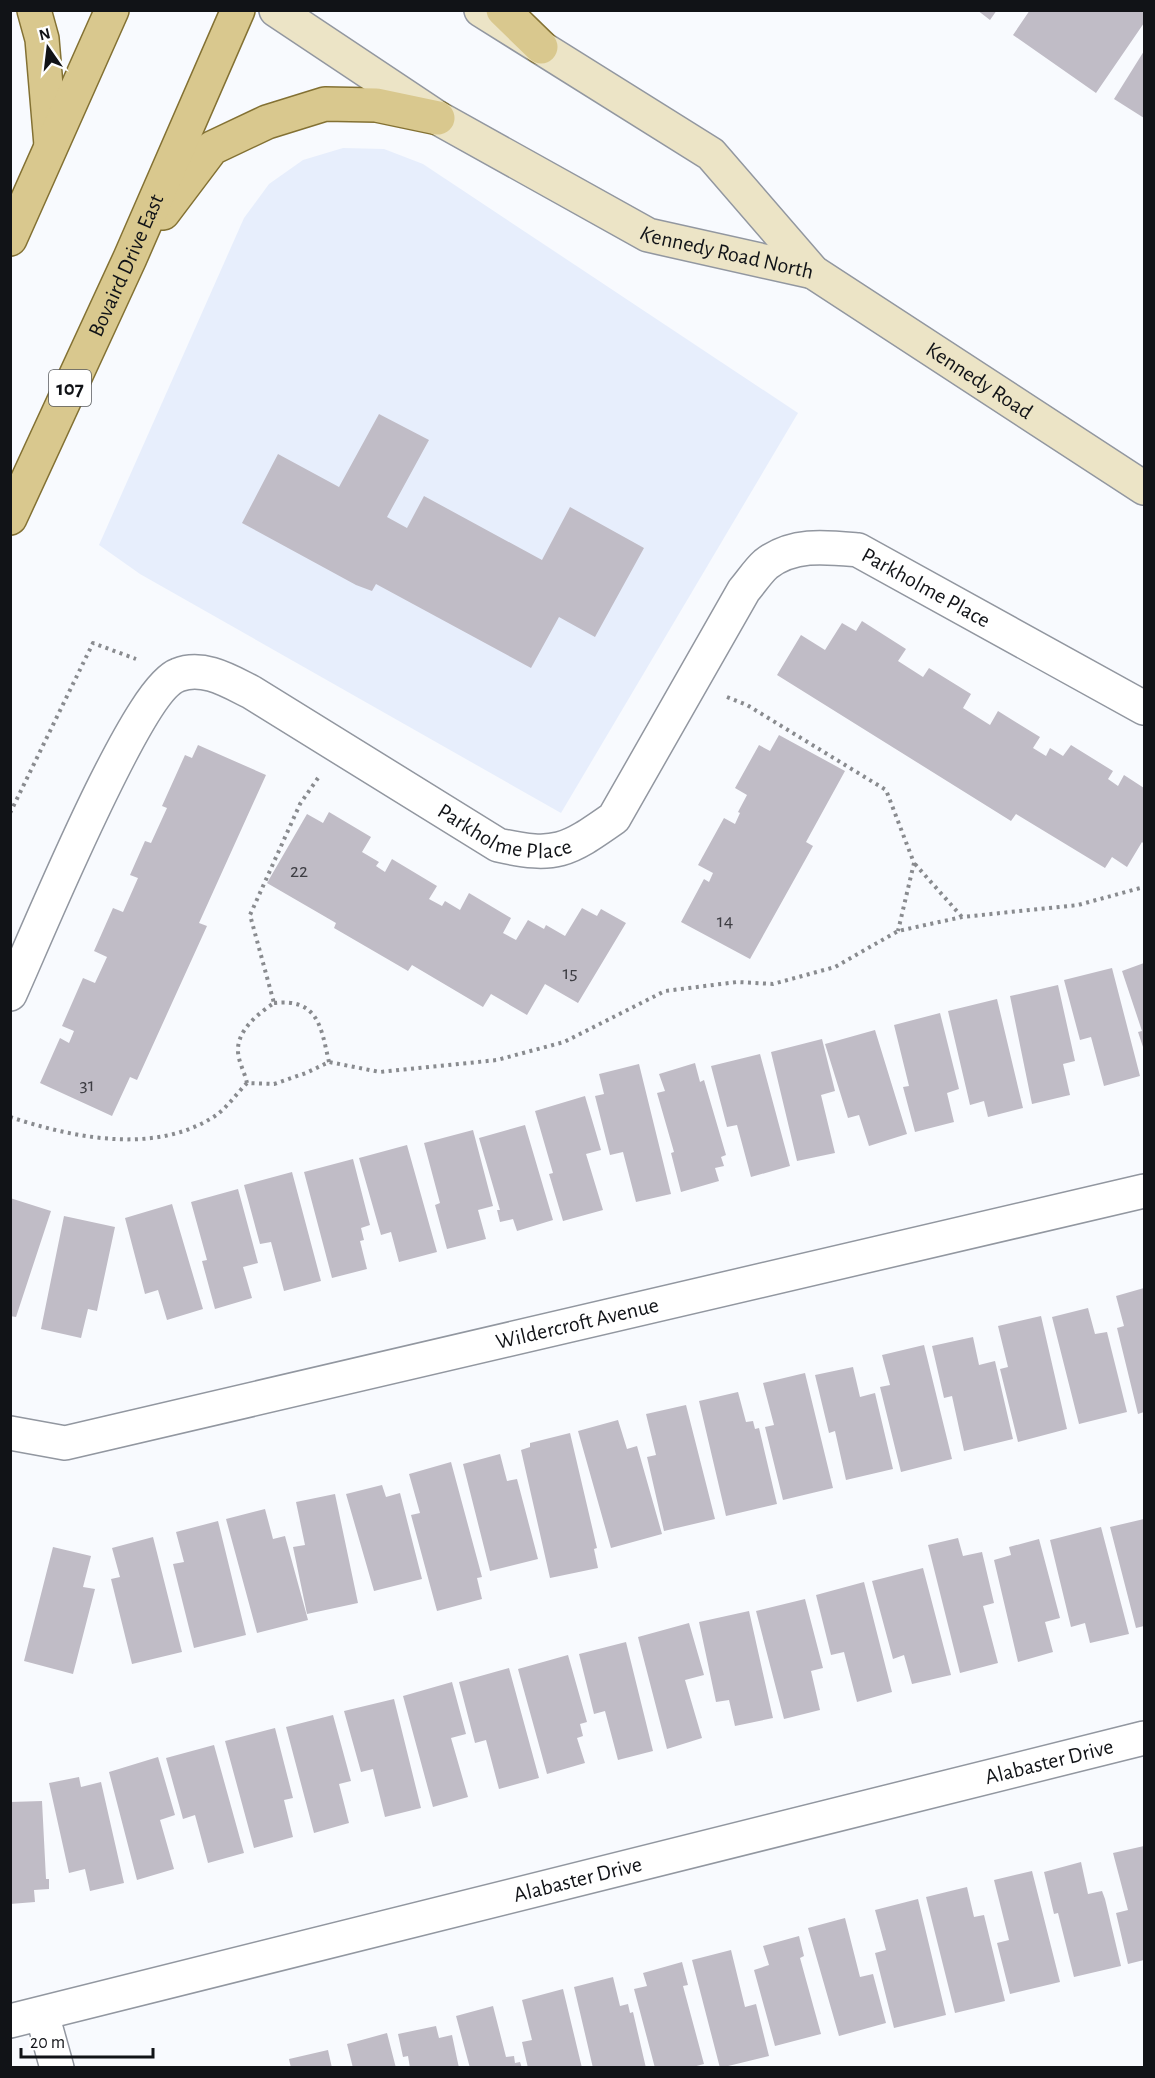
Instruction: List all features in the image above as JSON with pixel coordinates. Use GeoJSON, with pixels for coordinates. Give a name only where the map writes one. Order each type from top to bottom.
{"type":"FeatureCollection","features":[{"type":"Feature","properties":{"kind":"main road"},"geometry":{"type":"LineString","coordinates":[[34,10],[42,39],[51,147]]}},
{"type":"Feature","properties":{"kind":"main road"},"geometry":{"type":"LineString","coordinates":[[10,239],[112,10]]}},
{"type":"Feature","properties":{"kind":"main road","name":"Bovaird Drive East"},"geometry":{"type":"LineString","coordinates":[[10,518],[130,258],[238,10]]}},
{"type":"Feature","properties":{"kind":"main road","name":"Kennedy Road North"},"geometry":{"type":"LineString","coordinates":[[276,10],[438,118],[648,235],[813,272]]}},
{"type":"Feature","properties":{"kind":"main road","name":"Kennedy Road North"},"geometry":{"type":"LineString","coordinates":[[481,10],[711,154],[813,272]]}},
{"type":"Feature","properties":{"kind":"main road"},"geometry":{"type":"LineString","coordinates":[[503,10],[541,47]]}},
{"type":"Feature","properties":{"kind":"main road"},"geometry":{"type":"LineString","coordinates":[[130,258],[212,148],[267,122],[326,104],[376,105],[438,118]]}},
{"type":"Feature","properties":{"kind":"main road","name":"Kennedy Road"},"geometry":{"type":"LineString","coordinates":[[813,272],[1144,488]]}},
{"type":"Feature","properties":{"kind":"street","name":"Parkholme Place"},"geometry":{"type":"LineString","coordinates":[[179,674],[213,673],[251,692],[498,845],[526,852],[554,852],[585,839],[614,818],[744,590],[766,564],[790,552],[816,546],[858,550],[1144,708]]}},
{"type":"Feature","properties":{"kind":"street"},"geometry":{"type":"LineString","coordinates":[[10,994],[121,749],[161,685],[179,674]]}},
{"type":"Feature","properties":{"kind":"street","name":"Wildercroft Avenue"},"geometry":{"type":"LineString","coordinates":[[10,1433],[65,1443],[1144,1191]]}},
{"type":"Feature","properties":{"kind":"street","name":"Alabaster Drive"},"geometry":{"type":"LineString","coordinates":[[10,2021],[1144,1737]]}},
{"type":"Feature","properties":{"kind":"street"},"geometry":{"type":"LineString","coordinates":[[42,2014],[57,2067]]}},
{"type":"Feature","properties":{"kind":"path"},"geometry":{"type":"LineString","coordinates":[[10,813],[93,643],[179,674]]}},
{"type":"Feature","properties":{"kind":"path"},"geometry":{"type":"LineString","coordinates":[[692,681],[747,705],[886,790],[915,863],[962,917]]}},
{"type":"Feature","properties":{"kind":"path"},"geometry":{"type":"LineString","coordinates":[[274,1003],[250,915],[300,804],[340,747]]}},
{"type":"Feature","properties":{"kind":"path"},"geometry":{"type":"LineString","coordinates":[[898,931],[915,863]]}},
{"type":"Feature","properties":{"kind":"path"},"geometry":{"type":"LineString","coordinates":[[10,1117],[57,1133],[110,1138],[160,1137],[187,1131],[217,1115],[248,1083],[274,1084],[306,1074],[329,1062],[380,1072],[497,1060],[564,1042],[665,991],[737,982],[773,984],[835,967],[898,931],[962,917],[1078,905],[1144,887]]}},
{"type":"Feature","properties":{"kind":"path"},"geometry":{"type":"LineString","coordinates":[[248,1083],[237,1050],[244,1030],[257,1014],[274,1003],[297,1004],[315,1015],[321,1025],[329,1062]]}},
{"type":"Feature","properties":{"kind":"shaded area"},"geometry":{"type":"Polygon","coordinates":[[[343,148],[384,149],[423,164],[798,413],[561,813],[140,574],[99,545],[244,218],[269,184],[303,160],[343,148]]]}},
{"type":"Feature","properties":{"kind":"building"},"geometry":{"type":"Polygon","coordinates":[[[977,10],[997,10],[990,20],[977,10]]]}},
{"type":"Feature","properties":{"kind":"building"},"geometry":{"type":"Polygon","coordinates":[[[1030,10],[1144,10],[1144,23],[1096,93],[1013,35],[1030,10]]]}},
{"type":"Feature","properties":{"kind":"building"},"geometry":{"type":"Polygon","coordinates":[[[1144,51],[1144,118],[1114,99],[1144,51]]]}},
{"type":"Feature","properties":{"kind":"building"},"geometry":{"type":"Polygon","coordinates":[[[379,414],[429,440],[387,517],[407,528],[424,496],[542,560],[570,507],[644,548],[595,637],[559,617],[531,668],[376,584],[372,591],[356,585],[242,523],[278,454],[339,487],[379,414]]]}},
{"type":"Feature","properties":{"kind":"building"},"geometry":{"type":"Polygon","coordinates":[[[862,621],[906,649],[898,661],[923,677],[929,668],[971,694],[963,708],[990,725],[998,711],[1040,737],[1033,748],[1046,756],[1050,748],[1063,756],[1071,745],[1113,771],[1108,779],[1118,786],[1124,775],[1144,788],[1144,844],[1142,842],[1127,867],[1112,857],[1105,868],[1016,814],[1011,821],[777,675],[801,635],[825,650],[842,623],[856,631],[862,621]]]}},
{"type":"Feature","properties":{"kind":"building"},"geometry":{"type":"Polygon","coordinates":[[[779,735],[845,771],[806,842],[813,846],[750,959],[681,922],[704,879],[709,882],[713,873],[698,865],[724,818],[735,824],[740,813],[738,812],[747,795],[735,788],[759,745],[770,751],[779,735]]]}},
{"type":"Feature","properties":{"kind":"building"},"geometry":{"type":"Polygon","coordinates":[[[198,745],[266,775],[199,923],[207,926],[137,1080],[130,1077],[112,1116],[40,1083],[60,1038],[69,1043],[74,1031],[62,1026],[83,978],[95,983],[107,957],[94,951],[113,908],[123,912],[138,878],[130,875],[145,841],[151,843],[167,808],[162,806],[185,755],[192,758],[198,745]]]}},
{"type":"Feature","properties":{"kind":"building"},"geometry":{"type":"Polygon","coordinates":[[[329,812],[371,837],[362,852],[379,862],[376,866],[385,872],[392,859],[437,886],[429,899],[442,906],[445,901],[460,910],[469,893],[511,918],[503,933],[516,940],[528,920],[544,929],[546,925],[565,936],[582,908],[597,916],[601,909],[626,923],[578,1003],[545,984],[527,1015],[491,994],[483,1007],[412,965],[408,971],[334,928],[336,923],[267,883],[307,814],[323,823],[329,812]]]}},
{"type":"Feature","properties":{"kind":"building"},"geometry":{"type":"Polygon","coordinates":[[[1144,963],[1144,1050],[1138,1032],[1142,1031],[1122,971],[1144,963]]]}},
{"type":"Feature","properties":{"kind":"building"},"geometry":{"type":"Polygon","coordinates":[[[1112,968],[1140,1076],[1104,1086],[1091,1037],[1080,1040],[1064,980],[1112,968]]]}},
{"type":"Feature","properties":{"kind":"building"},"geometry":{"type":"Polygon","coordinates":[[[1058,985],[1075,1061],[1063,1064],[1070,1095],[1032,1104],[1010,996],[1058,985]]]}},
{"type":"Feature","properties":{"kind":"building"},"geometry":{"type":"Polygon","coordinates":[[[997,999],[1023,1108],[988,1117],[984,1101],[970,1105],[948,1011],[997,999]]]}},
{"type":"Feature","properties":{"kind":"building"},"geometry":{"type":"Polygon","coordinates":[[[940,1013],[959,1089],[947,1093],[954,1122],[915,1132],[903,1087],[909,1086],[894,1025],[940,1013]]]}},
{"type":"Feature","properties":{"kind":"building"},"geometry":{"type":"Polygon","coordinates":[[[875,1030],[907,1134],[869,1146],[859,1115],[848,1118],[825,1044],[875,1030]]]}},
{"type":"Feature","properties":{"kind":"building"},"geometry":{"type":"Polygon","coordinates":[[[822,1039],[835,1091],[821,1095],[835,1153],[797,1161],[771,1052],[822,1039]]]}},
{"type":"Feature","properties":{"kind":"building"},"geometry":{"type":"Polygon","coordinates":[[[760,1054],[790,1166],[751,1177],[737,1125],[727,1127],[711,1066],[760,1054]]]}},
{"type":"Feature","properties":{"kind":"building"},"geometry":{"type":"Polygon","coordinates":[[[695,1063],[700,1082],[704,1080],[726,1155],[721,1157],[724,1166],[715,1168],[719,1181],[681,1192],[671,1153],[674,1152],[657,1093],[665,1091],[659,1074],[695,1063]]]}},
{"type":"Feature","properties":{"kind":"building"},"geometry":{"type":"Polygon","coordinates":[[[639,1064],[671,1194],[636,1202],[623,1152],[610,1155],[595,1096],[604,1094],[599,1074],[639,1064]]]}},
{"type":"Feature","properties":{"kind":"building"},"geometry":{"type":"Polygon","coordinates":[[[585,1096],[601,1150],[586,1154],[603,1210],[563,1221],[549,1174],[553,1173],[535,1111],[585,1096]]]}},
{"type":"Feature","properties":{"kind":"building"},"geometry":{"type":"Polygon","coordinates":[[[525,1125],[553,1220],[517,1231],[513,1219],[500,1222],[497,1210],[500,1210],[479,1138],[525,1125]]]}},
{"type":"Feature","properties":{"kind":"building"},"geometry":{"type":"Polygon","coordinates":[[[473,1130],[493,1206],[478,1210],[486,1239],[447,1249],[435,1205],[440,1203],[424,1143],[473,1130]]]}},
{"type":"Feature","properties":{"kind":"building"},"geometry":{"type":"Polygon","coordinates":[[[407,1145],[437,1252],[399,1262],[391,1232],[381,1235],[359,1158],[407,1145]]]}},
{"type":"Feature","properties":{"kind":"building"},"geometry":{"type":"Polygon","coordinates":[[[353,1159],[370,1225],[361,1228],[364,1240],[360,1241],[367,1269],[332,1278],[304,1172],[353,1159]]]}},
{"type":"Feature","properties":{"kind":"building"},"geometry":{"type":"Polygon","coordinates":[[[292,1172],[321,1281],[284,1291],[271,1242],[260,1244],[244,1185],[292,1172]]]}},
{"type":"Feature","properties":{"kind":"building"},"geometry":{"type":"Polygon","coordinates":[[[238,1189],[258,1263],[243,1267],[252,1298],[215,1309],[202,1261],[207,1260],[191,1202],[238,1189]]]}},
{"type":"Feature","properties":{"kind":"building"},"geometry":{"type":"Polygon","coordinates":[[[10,1198],[51,1211],[16,1317],[10,1316],[10,1198]]]}},
{"type":"Feature","properties":{"kind":"building"},"geometry":{"type":"Polygon","coordinates":[[[172,1204],[203,1309],[167,1320],[158,1290],[145,1294],[125,1218],[172,1204]]]}},
{"type":"Feature","properties":{"kind":"building"},"geometry":{"type":"Polygon","coordinates":[[[64,1216],[115,1227],[97,1311],[88,1309],[81,1338],[41,1329],[64,1216]]]}},
{"type":"Feature","properties":{"kind":"building"},"geometry":{"type":"Polygon","coordinates":[[[1144,1288],[1144,1412],[1138,1414],[1117,1328],[1124,1326],[1116,1296],[1144,1288]]]}},
{"type":"Feature","properties":{"kind":"building"},"geometry":{"type":"Polygon","coordinates":[[[1088,1308],[1095,1334],[1107,1332],[1127,1412],[1079,1424],[1052,1317],[1088,1308]]]}},
{"type":"Feature","properties":{"kind":"building"},"geometry":{"type":"Polygon","coordinates":[[[1041,1316],[1067,1429],[1018,1442],[1000,1369],[1008,1367],[998,1326],[1041,1316]]]}},
{"type":"Feature","properties":{"kind":"building"},"geometry":{"type":"Polygon","coordinates":[[[973,1337],[979,1365],[995,1361],[1013,1439],[964,1451],[952,1396],[944,1398],[932,1346],[973,1337]]]}},
{"type":"Feature","properties":{"kind":"building"},"geometry":{"type":"Polygon","coordinates":[[[924,1345],[952,1459],[901,1472],[880,1387],[890,1385],[882,1355],[924,1345]]]}},
{"type":"Feature","properties":{"kind":"building"},"geometry":{"type":"Polygon","coordinates":[[[853,1367],[860,1397],[875,1393],[893,1469],[846,1480],[835,1431],[829,1433],[815,1375],[853,1367]]]}},
{"type":"Feature","properties":{"kind":"building"},"geometry":{"type":"Polygon","coordinates":[[[805,1373],[833,1488],[783,1500],[765,1427],[774,1425],[763,1383],[805,1373]]]}},
{"type":"Feature","properties":{"kind":"building"},"geometry":{"type":"Polygon","coordinates":[[[738,1392],[746,1422],[753,1421],[755,1429],[759,1428],[777,1504],[726,1516],[699,1401],[738,1392]]]}},
{"type":"Feature","properties":{"kind":"building"},"geometry":{"type":"Polygon","coordinates":[[[686,1405],[715,1519],[664,1531],[647,1457],[656,1455],[646,1414],[686,1405]]]}},
{"type":"Feature","properties":{"kind":"building"},"geometry":{"type":"Polygon","coordinates":[[[618,1420],[627,1449],[637,1446],[662,1534],[611,1548],[578,1431],[618,1420]]]}},
{"type":"Feature","properties":{"kind":"building"},"geometry":{"type":"Polygon","coordinates":[[[570,1433],[597,1548],[594,1549],[598,1568],[550,1578],[521,1450],[530,1447],[530,1443],[570,1433]]]}},
{"type":"Feature","properties":{"kind":"building"},"geometry":{"type":"Polygon","coordinates":[[[500,1454],[507,1481],[517,1479],[538,1559],[490,1571],[463,1464],[500,1454]]]}},
{"type":"Feature","properties":{"kind":"building"},"geometry":{"type":"Polygon","coordinates":[[[451,1462],[482,1577],[477,1578],[482,1599],[437,1611],[411,1515],[420,1513],[409,1474],[451,1462]]]}},
{"type":"Feature","properties":{"kind":"building"},"geometry":{"type":"Polygon","coordinates":[[[382,1485],[386,1497],[400,1493],[422,1579],[374,1591],[346,1494],[382,1485]]]}},
{"type":"Feature","properties":{"kind":"building"},"geometry":{"type":"Polygon","coordinates":[[[335,1494],[358,1603],[307,1614],[293,1547],[305,1545],[296,1502],[335,1494]]]}},
{"type":"Feature","properties":{"kind":"building"},"geometry":{"type":"Polygon","coordinates":[[[265,1509],[273,1539],[285,1536],[308,1620],[257,1633],[226,1519],[265,1509]]]}},
{"type":"Feature","properties":{"kind":"building"},"geometry":{"type":"Polygon","coordinates":[[[1144,1519],[1144,1626],[1136,1628],[1110,1527],[1144,1519]]]}},
{"type":"Feature","properties":{"kind":"building"},"geometry":{"type":"Polygon","coordinates":[[[218,1521],[246,1635],[194,1648],[173,1564],[184,1562],[176,1532],[218,1521]]]}},
{"type":"Feature","properties":{"kind":"building"},"geometry":{"type":"Polygon","coordinates":[[[1101,1527],[1129,1634],[1090,1643],[1085,1623],[1071,1627],[1050,1540],[1101,1527]]]}},
{"type":"Feature","properties":{"kind":"building"},"geometry":{"type":"Polygon","coordinates":[[[153,1537],[182,1652],[132,1664],[111,1579],[120,1577],[112,1548],[153,1537]]]}},
{"type":"Feature","properties":{"kind":"building"},"geometry":{"type":"Polygon","coordinates":[[[958,1538],[963,1556],[982,1552],[994,1603],[983,1606],[998,1663],[960,1673],[928,1545],[958,1538]]]}},
{"type":"Feature","properties":{"kind":"building"},"geometry":{"type":"Polygon","coordinates":[[[1039,1539],[1060,1618],[1045,1622],[1053,1652],[1018,1662],[994,1560],[1011,1555],[1009,1547],[1039,1539]]]}},
{"type":"Feature","properties":{"kind":"building"},"geometry":{"type":"Polygon","coordinates":[[[53,1547],[91,1556],[83,1587],[95,1589],[73,1674],[24,1661],[53,1547]]]}},
{"type":"Feature","properties":{"kind":"building"},"geometry":{"type":"Polygon","coordinates":[[[923,1568],[951,1675],[912,1684],[904,1655],[893,1659],[872,1581],[923,1568]]]}},
{"type":"Feature","properties":{"kind":"building"},"geometry":{"type":"Polygon","coordinates":[[[864,1582],[892,1692],[857,1702],[844,1652],[831,1655],[816,1595],[864,1582]]]}},
{"type":"Feature","properties":{"kind":"building"},"geometry":{"type":"Polygon","coordinates":[[[805,1599],[823,1668],[811,1671],[820,1710],[784,1719],[756,1611],[805,1599]]]}},
{"type":"Feature","properties":{"kind":"building"},"geometry":{"type":"Polygon","coordinates":[[[749,1611],[773,1718],[735,1726],[729,1700],[716,1702],[699,1622],[749,1611]]]}},
{"type":"Feature","properties":{"kind":"building"},"geometry":{"type":"Polygon","coordinates":[[[689,1623],[704,1675],[685,1680],[702,1738],[667,1749],[638,1637],[689,1623]]]}},
{"type":"Feature","properties":{"kind":"building"},"geometry":{"type":"Polygon","coordinates":[[[626,1642],[653,1751],[618,1760],[605,1711],[594,1714],[579,1654],[626,1642]]]}},
{"type":"Feature","properties":{"kind":"building"},"geometry":{"type":"Polygon","coordinates":[[[568,1655],[587,1722],[580,1724],[583,1736],[577,1738],[585,1763],[547,1774],[518,1669],[568,1655]]]}},
{"type":"Feature","properties":{"kind":"building"},"geometry":{"type":"Polygon","coordinates":[[[509,1668],[539,1778],[499,1789],[486,1740],[475,1743],[459,1682],[509,1668]]]}},
{"type":"Feature","properties":{"kind":"building"},"geometry":{"type":"Polygon","coordinates":[[[452,1682],[466,1734],[451,1738],[468,1797],[433,1807],[403,1696],[452,1682]]]}},
{"type":"Feature","properties":{"kind":"building"},"geometry":{"type":"Polygon","coordinates":[[[394,1699],[421,1808],[385,1817],[373,1769],[361,1772],[344,1711],[394,1699]]]}},
{"type":"Feature","properties":{"kind":"building"},"geometry":{"type":"Polygon","coordinates":[[[333,1715],[351,1781],[339,1784],[349,1823],[314,1833],[286,1727],[333,1715]]]}},
{"type":"Feature","properties":{"kind":"building"},"geometry":{"type":"Polygon","coordinates":[[[275,1728],[293,1798],[284,1800],[293,1837],[254,1848],[225,1741],[275,1728]]]}},
{"type":"Feature","properties":{"kind":"building"},"geometry":{"type":"Polygon","coordinates":[[[214,1745],[244,1853],[208,1863],[195,1815],[183,1819],[166,1758],[214,1745]]]}},
{"type":"Feature","properties":{"kind":"building"},"geometry":{"type":"Polygon","coordinates":[[[158,1757],[175,1815],[160,1820],[174,1869],[137,1880],[109,1772],[158,1757]]]}},
{"type":"Feature","properties":{"kind":"building"},"geometry":{"type":"Polygon","coordinates":[[[79,1777],[81,1787],[101,1782],[124,1883],[90,1891],[85,1869],[69,1873],[49,1783],[79,1777]]]}},
{"type":"Feature","properties":{"kind":"building"},"geometry":{"type":"Polygon","coordinates":[[[42,1801],[46,1879],[49,1879],[49,1889],[34,1890],[35,1902],[10,1904],[10,1802],[42,1801]]]}},
{"type":"Feature","properties":{"kind":"building"},"geometry":{"type":"Polygon","coordinates":[[[1144,1846],[1144,1960],[1128,1964],[1116,1913],[1128,1910],[1113,1853],[1144,1846]]]}},
{"type":"Feature","properties":{"kind":"building"},"geometry":{"type":"Polygon","coordinates":[[[1081,1862],[1088,1894],[1102,1891],[1121,1966],[1074,1977],[1058,1913],[1054,1914],[1044,1872],[1081,1862]]]}},
{"type":"Feature","properties":{"kind":"building"},"geometry":{"type":"Polygon","coordinates":[[[1032,1871],[1060,1982],[1010,1994],[997,1943],[1009,1940],[994,1880],[1032,1871]]]}},
{"type":"Feature","properties":{"kind":"building"},"geometry":{"type":"Polygon","coordinates":[[[967,1887],[974,1917],[984,1915],[1005,2001],[955,2013],[926,1897],[967,1887]]]}},
{"type":"Feature","properties":{"kind":"building"},"geometry":{"type":"Polygon","coordinates":[[[918,1899],[946,2015],[894,2028],[875,1953],[886,1950],[875,1910],[918,1899]]]}},
{"type":"Feature","properties":{"kind":"building"},"geometry":{"type":"Polygon","coordinates":[[[845,1918],[860,1977],[873,1974],[886,2023],[839,2036],[808,1928],[845,1918]]]}},
{"type":"Feature","properties":{"kind":"building"},"geometry":{"type":"Polygon","coordinates":[[[799,1936],[804,1956],[800,1958],[821,2034],[775,2046],[754,1970],[769,1965],[763,1946],[799,1936]]]}},
{"type":"Feature","properties":{"kind":"building"},"geometry":{"type":"Polygon","coordinates":[[[731,1950],[745,2007],[756,2004],[769,2056],[720,2068],[692,1960],[731,1950]]]}},
{"type":"Feature","properties":{"kind":"building"},"geometry":{"type":"Polygon","coordinates":[[[682,1962],[688,1985],[683,1986],[704,2064],[689,2068],[655,2068],[634,1989],[647,1986],[643,1973],[682,1962]]]}},
{"type":"Feature","properties":{"kind":"building"},"geometry":{"type":"Polygon","coordinates":[[[613,1977],[620,2006],[628,2004],[630,2013],[633,2012],[646,2068],[593,2068],[574,1987],[613,1977]]]}},
{"type":"Feature","properties":{"kind":"building"},"geometry":{"type":"Polygon","coordinates":[[[563,1989],[582,2068],[528,2068],[522,2042],[532,2040],[522,2000],[563,1989]]]}},
{"type":"Feature","properties":{"kind":"building"},"geometry":{"type":"Polygon","coordinates":[[[493,2006],[506,2057],[514,2056],[515,2063],[520,2062],[522,2068],[470,2068],[456,2016],[493,2006]]]}},
{"type":"Feature","properties":{"kind":"building"},"geometry":{"type":"Polygon","coordinates":[[[436,2026],[439,2038],[452,2035],[459,2068],[410,2068],[408,2056],[403,2057],[398,2034],[436,2026]]]}},
{"type":"Feature","properties":{"kind":"building"},"geometry":{"type":"Polygon","coordinates":[[[387,2033],[396,2068],[353,2068],[347,2044],[387,2033]]]}},
{"type":"Feature","properties":{"kind":"building"},"geometry":{"type":"Polygon","coordinates":[[[328,2050],[332,2068],[291,2068],[289,2059],[328,2050]]]}}]}
